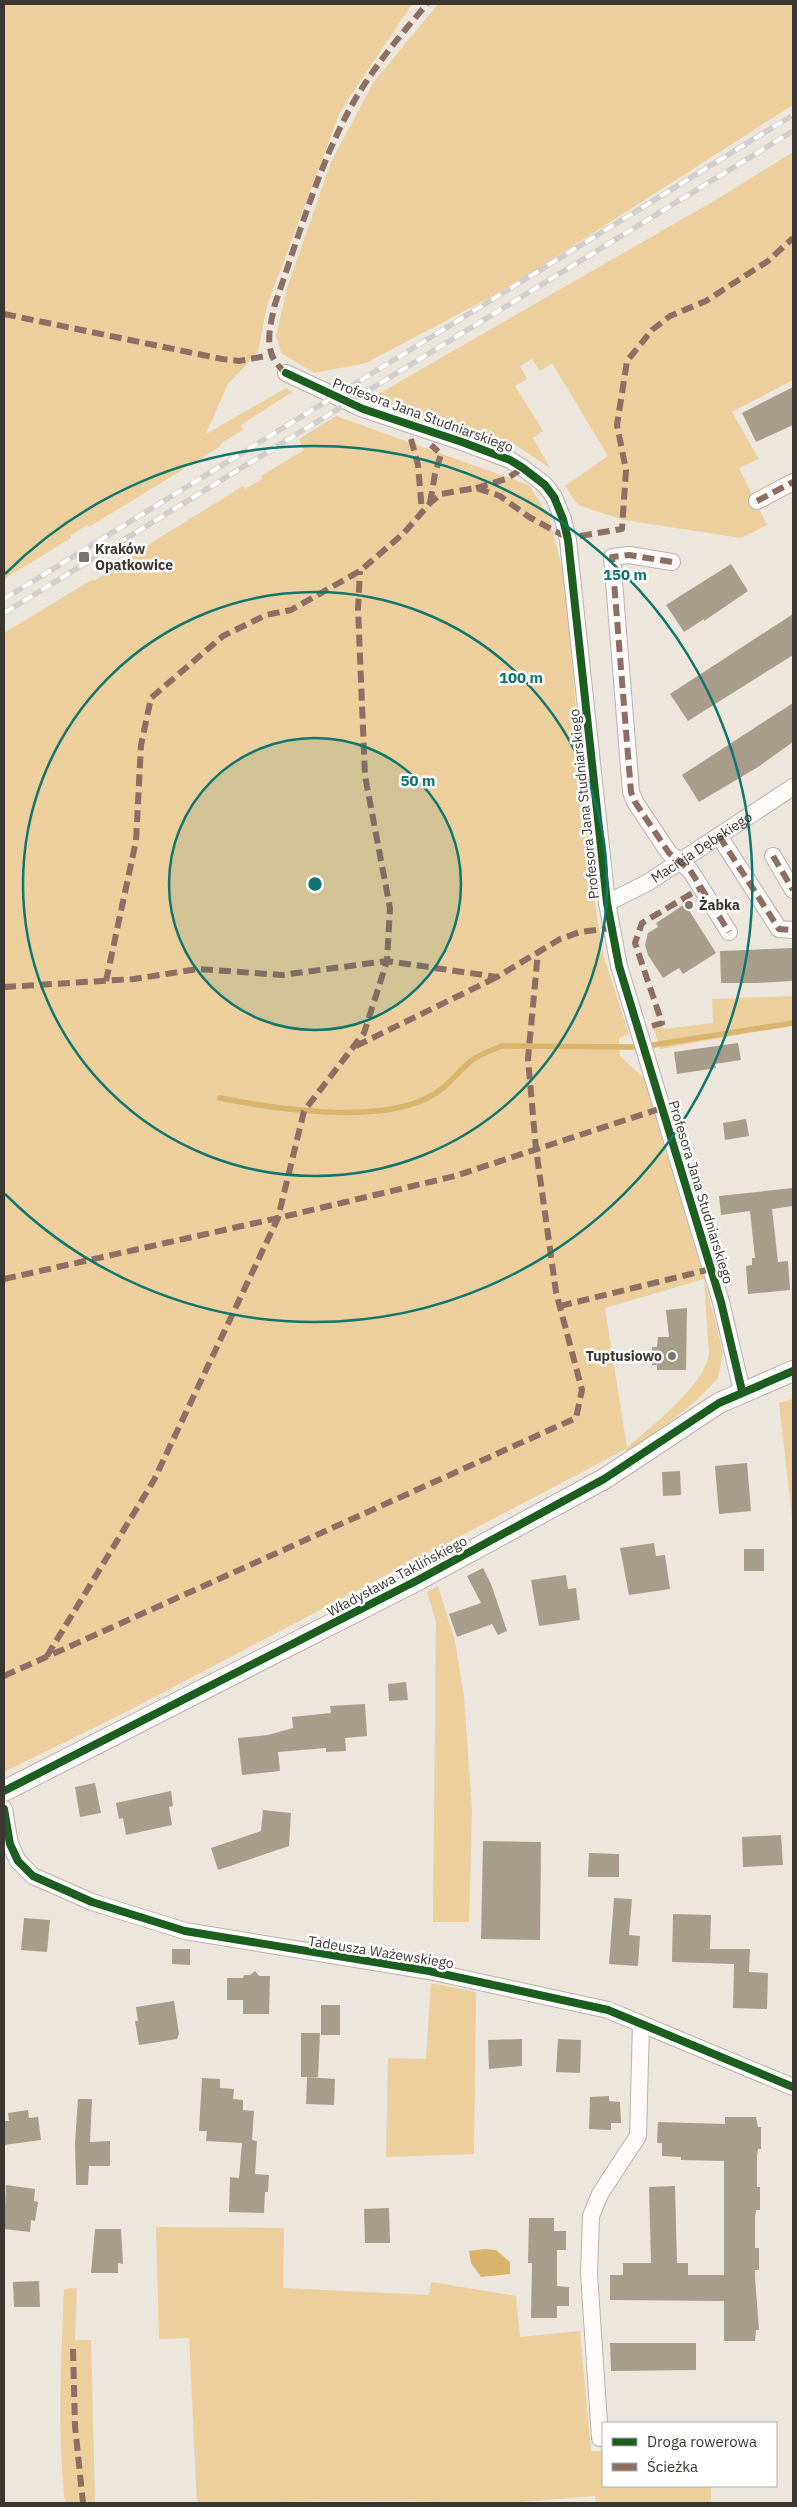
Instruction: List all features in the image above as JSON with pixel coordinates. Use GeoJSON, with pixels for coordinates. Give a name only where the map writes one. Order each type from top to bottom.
{"type":"FeatureCollection","features":[{"type":"Feature","properties":{"kind":"street","name":"Profesora Jana Studniarskiego"},"geometry":{"type":"LineString","coordinates":[[286,373],[363,409],[510,460],[545,485],[554,496],[564,519],[568,540],[607,903],[619,966],[722,1302],[742,1391]]}},
{"type":"Feature","properties":{"kind":"street"},"geometry":{"type":"LineString","coordinates":[[757,501],[793,482]]}},
{"type":"Feature","properties":{"kind":"street"},"geometry":{"type":"LineString","coordinates":[[672,562],[629,555],[612,557],[631,792],[635,802],[669,853],[690,870],[729,932]]}},
{"type":"Feature","properties":{"kind":"street","name":"Macieja Dębskiego"},"geometry":{"type":"LineString","coordinates":[[607,903],[648,883],[793,788]]}},
{"type":"Feature","properties":{"kind":"street"},"geometry":{"type":"LineString","coordinates":[[718,836],[779,929],[793,930]]}},
{"type":"Feature","properties":{"kind":"street"},"geometry":{"type":"LineString","coordinates":[[773,856],[793,890]]}},
{"type":"Feature","properties":{"kind":"street","name":"Władysława Taklińskiego"},"geometry":{"type":"LineString","coordinates":[[4,1791],[427,1575],[604,1479],[696,1417],[742,1391],[793,1370]]}},
{"type":"Feature","properties":{"kind":"street","name":"Tadeusza Ważewskiego"},"geometry":{"type":"LineString","coordinates":[[4,1809],[10,1844],[18,1861],[33,1876],[92,1902],[185,1931],[429,1971],[608,2010],[793,2087]]}},
{"type":"Feature","properties":{"kind":"street"},"geometry":{"type":"LineString","coordinates":[[600,2438],[590,2274],[591,2216],[600,2194],[638,2136],[641,2024]]}},
{"type":"Feature","properties":{"kind":"shaded area"},"geometry":{"type":"Polygon","coordinates":[[[4,4],[412,4],[340,112],[267,306],[258,352],[228,384],[206,434],[286,388],[292,392],[241,425],[243,430],[220,444],[221,446],[89,527],[87,525],[71,535],[71,538],[4,579],[4,4]]]}},
{"type":"Feature","properties":{"kind":"shaded area"},"geometry":{"type":"Polygon","coordinates":[[[438,4],[793,4],[793,105],[504,290],[366,363],[314,373],[281,353],[276,335],[288,285],[331,162],[373,83],[438,4]]]}},
{"type":"Feature","properties":{"kind":"shaded area"},"geometry":{"type":"Polygon","coordinates":[[[793,152],[793,380],[732,412],[759,459],[739,468],[767,525],[741,538],[624,520],[578,505],[565,486],[608,456],[552,363],[540,371],[532,359],[520,366],[527,379],[515,386],[543,431],[533,438],[550,468],[511,442],[366,401],[719,198],[793,152]]]}},
{"type":"Feature","properties":{"kind":"shaded area"},"geometry":{"type":"Polygon","coordinates":[[[336,416],[529,485],[549,517],[564,576],[592,884],[603,954],[629,1034],[619,1038],[620,1056],[644,1078],[704,1278],[723,1352],[718,1378],[695,1402],[627,1454],[626,1449],[124,1713],[4,1772],[4,633],[93,579],[94,581],[112,570],[111,568],[243,486],[245,489],[262,479],[261,476],[304,450],[299,439],[336,416]],[[704,1279],[605,1308],[627,1448],[676,1405],[697,1380],[705,1367],[709,1354],[704,1279]]]}},
{"type":"Feature","properties":{"kind":"shaded area"},"geometry":{"type":"Polygon","coordinates":[[[793,996],[793,1025],[660,1049],[654,1029],[662,1026],[663,1029],[713,1023],[712,999],[793,996]]]}},
{"type":"Feature","properties":{"kind":"shaded area"},"geometry":{"type":"Polygon","coordinates":[[[793,1399],[793,1525],[779,1403],[793,1399]]]}},
{"type":"Feature","properties":{"kind":"shaded area"},"geometry":{"type":"Polygon","coordinates":[[[438,1586],[455,1641],[464,1697],[472,1811],[469,1922],[433,1922],[436,1621],[427,1592],[438,1586]]]}},
{"type":"Feature","properties":{"kind":"shaded area"},"geometry":{"type":"Polygon","coordinates":[[[431,1983],[476,1992],[474,2154],[386,2157],[388,2058],[426,2059],[431,1983]]]}},
{"type":"Feature","properties":{"kind":"shaded area"},"geometry":{"type":"Polygon","coordinates":[[[156,2227],[284,2228],[283,2288],[429,2295],[431,2282],[516,2296],[520,2337],[580,2331],[591,2451],[602,2451],[602,2487],[711,2487],[711,2503],[596,2503],[595,2496],[509,2503],[372,2501],[197,2503],[189,2338],[159,2339],[156,2227]]]}},
{"type":"Feature","properties":{"kind":"shaded area"},"geometry":{"type":"Polygon","coordinates":[[[496,2250],[510,2262],[510,2274],[481,2277],[471,2263],[469,2251],[496,2250]]]}},
{"type":"Feature","properties":{"kind":"shaded area"},"geometry":{"type":"Polygon","coordinates":[[[77,2288],[75,2340],[91,2340],[95,2503],[65,2503],[61,2450],[60,2396],[64,2289],[77,2288]]]}},
{"type":"Feature","properties":{"kind":"building"},"geometry":{"type":"Polygon","coordinates":[[[793,387],[793,425],[756,442],[742,413],[793,387]]]}},
{"type":"Feature","properties":{"kind":"building"},"geometry":{"type":"Polygon","coordinates":[[[731,564],[748,591],[704,621],[704,619],[684,632],[666,605],[731,564]]]}},
{"type":"Feature","properties":{"kind":"building"},"geometry":{"type":"Polygon","coordinates":[[[793,614],[793,655],[688,721],[670,694],[793,614]]]}},
{"type":"Feature","properties":{"kind":"building"},"geometry":{"type":"Polygon","coordinates":[[[793,703],[793,742],[758,767],[699,802],[682,775],[793,703]]]}},
{"type":"Feature","properties":{"kind":"building"},"geometry":{"type":"Polygon","coordinates":[[[685,904],[716,953],[683,974],[679,968],[663,978],[648,955],[645,945],[648,933],[658,927],[656,923],[685,904]]]}},
{"type":"Feature","properties":{"kind":"building"},"geometry":{"type":"Polygon","coordinates":[[[793,948],[793,981],[721,983],[720,951],[793,948]]]}},
{"type":"Feature","properties":{"kind":"building"},"geometry":{"type":"Polygon","coordinates":[[[738,1043],[741,1060],[715,1064],[716,1068],[677,1074],[674,1052],[738,1043]]]}},
{"type":"Feature","properties":{"kind":"building"},"geometry":{"type":"Polygon","coordinates":[[[746,1119],[749,1136],[725,1140],[723,1123],[746,1119]]]}},
{"type":"Feature","properties":{"kind":"building"},"geometry":{"type":"Polygon","coordinates":[[[793,1188],[793,1206],[772,1209],[778,1262],[788,1261],[790,1290],[748,1294],[746,1266],[752,1265],[752,1258],[755,1258],[750,1211],[721,1215],[719,1196],[793,1188]]]}},
{"type":"Feature","properties":{"kind":"building"},"geometry":{"type":"Polygon","coordinates":[[[687,1308],[686,1370],[657,1370],[657,1365],[652,1365],[652,1347],[657,1347],[658,1337],[669,1337],[666,1310],[687,1308]]]}},
{"type":"Feature","properties":{"kind":"building"},"geometry":{"type":"Polygon","coordinates":[[[747,1463],[751,1511],[719,1514],[715,1466],[747,1463]]]}},
{"type":"Feature","properties":{"kind":"building"},"geometry":{"type":"Polygon","coordinates":[[[680,1471],[681,1495],[663,1496],[662,1472],[680,1471]]]}},
{"type":"Feature","properties":{"kind":"building"},"geometry":{"type":"Polygon","coordinates":[[[654,1543],[656,1556],[665,1555],[670,1589],[629,1595],[620,1548],[654,1543]]]}},
{"type":"Feature","properties":{"kind":"building"},"geometry":{"type":"Polygon","coordinates":[[[744,1549],[764,1549],[764,1571],[744,1571],[744,1549]]]}},
{"type":"Feature","properties":{"kind":"building"},"geometry":{"type":"Polygon","coordinates":[[[483,1568],[491,1584],[507,1631],[498,1635],[492,1624],[457,1637],[449,1614],[481,1603],[467,1576],[483,1568]]]}},
{"type":"Feature","properties":{"kind":"building"},"geometry":{"type":"Polygon","coordinates":[[[566,1575],[568,1589],[576,1588],[580,1620],[539,1626],[531,1580],[566,1575]]]}},
{"type":"Feature","properties":{"kind":"building"},"geometry":{"type":"Polygon","coordinates":[[[406,1682],[408,1700],[389,1701],[388,1684],[406,1682]]]}},
{"type":"Feature","properties":{"kind":"building"},"geometry":{"type":"Polygon","coordinates":[[[365,1704],[367,1736],[345,1738],[346,1751],[326,1752],[326,1748],[278,1752],[280,1771],[242,1775],[238,1738],[268,1735],[293,1728],[292,1717],[331,1713],[330,1706],[365,1704]]]}},
{"type":"Feature","properties":{"kind":"building"},"geometry":{"type":"Polygon","coordinates":[[[95,1783],[101,1813],[80,1817],[75,1787],[95,1783]]]}},
{"type":"Feature","properties":{"kind":"building"},"geometry":{"type":"Polygon","coordinates":[[[171,1791],[173,1806],[169,1807],[172,1825],[126,1835],[123,1818],[119,1819],[116,1803],[171,1791]]]}},
{"type":"Feature","properties":{"kind":"building"},"geometry":{"type":"Polygon","coordinates":[[[263,1810],[291,1813],[289,1846],[218,1870],[211,1848],[261,1831],[263,1810]]]}},
{"type":"Feature","properties":{"kind":"building"},"geometry":{"type":"Polygon","coordinates":[[[781,1835],[783,1865],[743,1867],[742,1837],[781,1835]]]}},
{"type":"Feature","properties":{"kind":"building"},"geometry":{"type":"Polygon","coordinates":[[[483,1841],[541,1842],[540,1940],[481,1939],[483,1841]]]}},
{"type":"Feature","properties":{"kind":"building"},"geometry":{"type":"Polygon","coordinates":[[[589,1853],[619,1854],[619,1877],[588,1877],[589,1853]]]}},
{"type":"Feature","properties":{"kind":"building"},"geometry":{"type":"Polygon","coordinates":[[[614,1898],[632,1899],[629,1935],[640,1936],[638,1966],[609,1964],[614,1898]]]}},
{"type":"Feature","properties":{"kind":"building"},"geometry":{"type":"Polygon","coordinates":[[[673,1914],[711,1915],[710,1949],[750,1949],[749,1972],[768,1973],[767,2009],[733,2008],[734,1964],[672,1962],[673,1914]]]}},
{"type":"Feature","properties":{"kind":"building"},"geometry":{"type":"Polygon","coordinates":[[[24,1918],[50,1920],[47,1952],[21,1950],[24,1918]]]}},
{"type":"Feature","properties":{"kind":"building"},"geometry":{"type":"Polygon","coordinates":[[[172,1949],[190,1949],[190,1965],[172,1964],[172,1949]]]}},
{"type":"Feature","properties":{"kind":"building"},"geometry":{"type":"Polygon","coordinates":[[[255,1971],[259,1976],[270,1976],[269,2014],[243,2014],[243,2000],[227,2000],[227,1978],[243,1978],[244,1975],[250,1975],[255,1971]]]}},
{"type":"Feature","properties":{"kind":"building"},"geometry":{"type":"Polygon","coordinates":[[[174,2001],[179,2034],[177,2039],[139,2045],[135,2021],[138,2021],[136,2007],[174,2001]]]}},
{"type":"Feature","properties":{"kind":"building"},"geometry":{"type":"Polygon","coordinates":[[[321,2005],[340,2005],[340,2035],[321,2035],[321,2005]]]}},
{"type":"Feature","properties":{"kind":"building"},"geometry":{"type":"Polygon","coordinates":[[[301,2033],[320,2033],[318,2077],[301,2077],[301,2033]]]}},
{"type":"Feature","properties":{"kind":"building"},"geometry":{"type":"Polygon","coordinates":[[[522,2039],[522,2066],[489,2069],[488,2040],[522,2039]]]}},
{"type":"Feature","properties":{"kind":"building"},"geometry":{"type":"Polygon","coordinates":[[[558,2039],[581,2040],[580,2073],[556,2072],[558,2039]]]}},
{"type":"Feature","properties":{"kind":"building"},"geometry":{"type":"Polygon","coordinates":[[[307,2077],[335,2079],[334,2105],[306,2104],[307,2077]]]}},
{"type":"Feature","properties":{"kind":"building"},"geometry":{"type":"Polygon","coordinates":[[[202,2078],[220,2079],[220,2088],[234,2089],[233,2099],[243,2100],[243,2110],[254,2111],[252,2140],[257,2141],[255,2174],[269,2175],[268,2192],[265,2192],[264,2213],[229,2212],[230,2177],[239,2178],[242,2143],[206,2141],[207,2131],[199,2131],[202,2078]]]}},
{"type":"Feature","properties":{"kind":"building"},"geometry":{"type":"Polygon","coordinates":[[[609,2096],[609,2101],[620,2102],[621,2123],[611,2123],[611,2130],[589,2129],[590,2097],[609,2096]]]}},
{"type":"Feature","properties":{"kind":"building"},"geometry":{"type":"Polygon","coordinates":[[[78,2099],[92,2099],[90,2142],[110,2141],[110,2166],[89,2166],[88,2185],[76,2185],[75,2143],[78,2099]]]}},
{"type":"Feature","properties":{"kind":"building"},"geometry":{"type":"Polygon","coordinates":[[[28,2110],[29,2118],[38,2117],[41,2140],[4,2145],[4,2121],[9,2121],[8,2113],[28,2110]]]}},
{"type":"Feature","properties":{"kind":"building"},"geometry":{"type":"Polygon","coordinates":[[[725,2117],[756,2117],[758,2127],[761,2127],[761,2149],[758,2149],[757,2156],[757,2187],[760,2187],[760,2210],[756,2210],[755,2217],[755,2248],[759,2248],[759,2270],[755,2270],[755,2277],[759,2330],[756,2330],[755,2341],[724,2341],[724,2301],[610,2300],[610,2275],[623,2275],[623,2263],[651,2263],[649,2187],[675,2186],[677,2263],[688,2263],[688,2275],[724,2275],[724,2161],[681,2160],[681,2157],[662,2156],[662,2143],[657,2143],[658,2122],[725,2124],[725,2117]]]}},
{"type":"Feature","properties":{"kind":"building"},"geometry":{"type":"Polygon","coordinates":[[[6,2185],[35,2189],[34,2201],[38,2202],[35,2221],[31,2220],[30,2232],[4,2229],[6,2185]]]}},
{"type":"Feature","properties":{"kind":"building"},"geometry":{"type":"Polygon","coordinates":[[[389,2208],[390,2243],[365,2243],[364,2209],[389,2208]]]}},
{"type":"Feature","properties":{"kind":"building"},"geometry":{"type":"Polygon","coordinates":[[[529,2218],[554,2218],[554,2231],[566,2231],[566,2250],[557,2250],[557,2286],[569,2287],[569,2306],[557,2306],[557,2318],[531,2318],[532,2263],[528,2263],[529,2218]]]}},
{"type":"Feature","properties":{"kind":"building"},"geometry":{"type":"Polygon","coordinates":[[[95,2229],[121,2229],[123,2264],[118,2263],[118,2273],[91,2273],[95,2229]]]}},
{"type":"Feature","properties":{"kind":"building"},"geometry":{"type":"Polygon","coordinates":[[[39,2281],[40,2307],[14,2307],[13,2282],[39,2281]]]}},
{"type":"Feature","properties":{"kind":"building"},"geometry":{"type":"Polygon","coordinates":[[[610,2343],[696,2343],[696,2370],[611,2371],[610,2343]]]}},
{"type":"Feature","properties":{"kind":"waterway"},"geometry":{"type":"LineString","coordinates":[[653,1045],[793,1023]]}},
{"type":"Feature","properties":{"kind":"waterway"},"geometry":{"type":"LineString","coordinates":[[220,1098],[296,1110],[325,1112],[380,1111],[405,1106],[427,1098],[446,1085],[474,1059],[502,1046],[633,1047]]}},
{"type":"Feature","properties":{"kind":"railway"},"geometry":{"type":"LineString","coordinates":[[4,599],[793,115]]}},
{"type":"Feature","properties":{"kind":"railway"},"geometry":{"type":"LineString","coordinates":[[4,613],[793,131]]}},
{"type":"Feature","properties":{"kind":"marked path"},"geometry":{"type":"LineString","coordinates":[[286,373],[278,366],[270,350],[271,323],[275,304],[315,186],[334,140],[362,87],[393,44],[427,4]]}},
{"type":"Feature","properties":{"kind":"marked path"},"geometry":{"type":"LineString","coordinates":[[580,536],[622,529],[626,470],[617,425],[627,361],[652,330],[670,316],[706,301],[768,261],[793,238]]}},
{"type":"Feature","properties":{"kind":"marked path"},"geometry":{"type":"LineString","coordinates":[[4,314],[222,359],[239,361],[271,355]]}},
{"type":"Feature","properties":{"kind":"marked path"},"geometry":{"type":"LineString","coordinates":[[411,439],[418,465],[422,512]]}},
{"type":"Feature","properties":{"kind":"marked path"},"geometry":{"type":"LineString","coordinates":[[430,503],[441,454],[431,445]]}},
{"type":"Feature","properties":{"kind":"marked path"},"geometry":{"type":"LineString","coordinates":[[476,488],[506,479],[523,468]]}},
{"type":"Feature","properties":{"kind":"marked path"},"geometry":{"type":"LineString","coordinates":[[757,501],[793,482]]}},
{"type":"Feature","properties":{"kind":"marked path"},"geometry":{"type":"LineString","coordinates":[[106,981],[136,841],[141,745],[151,698],[223,636],[266,615],[291,610],[360,571],[404,533],[430,503],[441,494],[476,488],[500,496],[529,517],[568,538]]}},
{"type":"Feature","properties":{"kind":"marked path"},"geometry":{"type":"LineString","coordinates":[[672,562],[629,555],[612,557],[631,792],[635,802],[669,853],[690,870],[729,932]]}},
{"type":"Feature","properties":{"kind":"marked path"},"geometry":{"type":"LineString","coordinates":[[4,987],[134,979],[198,969],[282,975],[387,961],[390,908],[365,776],[358,609],[360,571]]}},
{"type":"Feature","properties":{"kind":"marked path"},"geometry":{"type":"LineString","coordinates":[[719,836],[779,929],[793,930]]}},
{"type":"Feature","properties":{"kind":"marked path"},"geometry":{"type":"LineString","coordinates":[[773,856],[793,890]]}},
{"type":"Feature","properties":{"kind":"marked path"},"geometry":{"type":"LineString","coordinates":[[652,1026],[662,1023],[635,943],[642,923],[701,888]]}},
{"type":"Feature","properties":{"kind":"marked path"},"geometry":{"type":"LineString","coordinates":[[47,1656],[154,1480],[278,1218],[304,1111],[364,1033],[387,961],[497,977],[560,939],[580,932],[611,928]]}},
{"type":"Feature","properties":{"kind":"marked path"},"geometry":{"type":"LineString","coordinates":[[4,1676],[576,1418],[582,1390],[556,1292],[536,1149],[528,1059],[538,952]]}},
{"type":"Feature","properties":{"kind":"marked path"},"geometry":{"type":"LineString","coordinates":[[356,1046],[497,977]]}},
{"type":"Feature","properties":{"kind":"marked path"},"geometry":{"type":"LineString","coordinates":[[4,1279],[278,1218],[455,1176],[662,1108]]}},
{"type":"Feature","properties":{"kind":"marked path"},"geometry":{"type":"LineString","coordinates":[[560,1306],[711,1269]]}},
{"type":"Feature","properties":{"kind":"marked path"},"geometry":{"type":"LineString","coordinates":[[73,2349],[75,2426],[83,2503]]}},
{"type":"Feature","properties":{"kind":"cycle path"},"geometry":{"type":"LineString","coordinates":[[286,373],[363,409],[510,460],[545,485],[554,497],[563,519],[568,540],[607,903],[619,966],[721,1302],[742,1391]]}},
{"type":"Feature","properties":{"kind":"cycle path"},"geometry":{"type":"LineString","coordinates":[[4,1791],[418,1580],[604,1479],[719,1403],[793,1371]]}},
{"type":"Feature","properties":{"kind":"cycle path"},"geometry":{"type":"LineString","coordinates":[[4,1809],[10,1844],[18,1861],[33,1876],[92,1902],[185,1931],[429,1971],[608,2010],[793,2087]]}},
{"type":"Feature","properties":{"kind":"place","name":"Kraków Opatkowice"},"geometry":{"type":"Point","coordinates":[84,557]}},
{"type":"Feature","properties":{"kind":"place","name":"Żabka"},"geometry":{"type":"Point","coordinates":[689,905]}},
{"type":"Feature","properties":{"kind":"place","name":"Tuptusiowo"},"geometry":{"type":"Point","coordinates":[672,1356]}}]}
